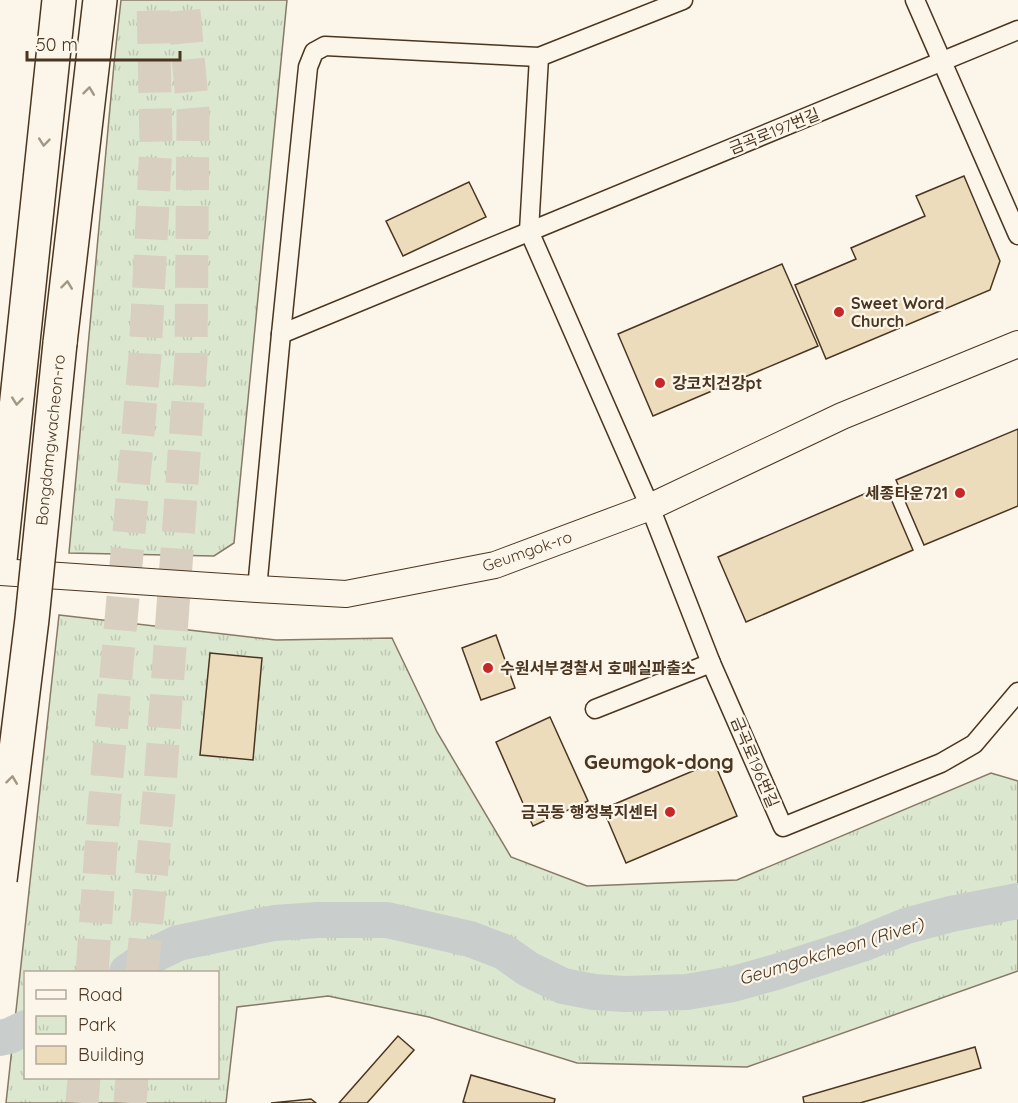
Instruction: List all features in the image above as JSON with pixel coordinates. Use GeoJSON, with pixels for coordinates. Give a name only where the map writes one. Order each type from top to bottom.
{"type":"FeatureCollection","features":[{"type":"Feature","properties":{"kind":"highway"},"geometry":{"type":"LineString","coordinates":[[0,560],[59,0]]}},
{"type":"Feature","properties":{"kind":"highway","name":"Bongdamgwacheon-ro"},"geometry":{"type":"LineString","coordinates":[[0,880],[32,619],[60,343],[100,0]]}},
{"type":"Feature","properties":{"kind":"main road","name":"Geumgok-ro"},"geometry":{"type":"LineString","coordinates":[[0,572],[346,594],[495,565],[650,507],[842,416],[1018,344]]}},
{"type":"Feature","properties":{"kind":"street"},"geometry":{"type":"LineString","coordinates":[[257,590],[308,67],[314,52],[325,46],[539,57],[683,0]]}},
{"type":"Feature","properties":{"kind":"street"},"geometry":{"type":"LineString","coordinates":[[915,0],[1018,235]]}},
{"type":"Feature","properties":{"kind":"street","name":"금곡로197번길"},"geometry":{"type":"LineString","coordinates":[[281,334],[1018,30]]}},
{"type":"Feature","properties":{"kind":"street"},"geometry":{"type":"LineString","coordinates":[[539,57],[529,231],[650,507]]}},
{"type":"Feature","properties":{"kind":"street","name":"금곡로196번길"},"geometry":{"type":"LineString","coordinates":[[650,507],[711,663],[783,827],[941,763],[974,744],[1018,692]]}},
{"type":"Feature","properties":{"kind":"street"},"geometry":{"type":"LineString","coordinates":[[595,709],[711,663]]}},
{"type":"Feature","properties":{"kind":"green space"},"geometry":{"type":"Polygon","coordinates":[[[121,0],[287,0],[234,543],[214,556],[69,553],[121,0]]]}},
{"type":"Feature","properties":{"kind":"green space"},"geometry":{"type":"Polygon","coordinates":[[[59,615],[276,640],[392,638],[437,732],[511,857],[587,886],[737,880],[991,773],[1018,781],[1018,971],[747,1067],[577,1063],[429,1017],[328,996],[237,1007],[226,1103],[6,1103],[59,615]]]}},
{"type":"Feature","properties":{"kind":"building"},"geometry":{"type":"Polygon","coordinates":[[[964,176],[1000,261],[990,290],[826,359],[795,285],[856,259],[851,248],[925,216],[916,196],[964,176]]]}},
{"type":"Feature","properties":{"kind":"building"},"geometry":{"type":"Polygon","coordinates":[[[469,182],[486,217],[403,256],[386,221],[469,182]]]}},
{"type":"Feature","properties":{"kind":"building"},"geometry":{"type":"Polygon","coordinates":[[[782,264],[818,346],[653,416],[618,334],[782,264]]]}},
{"type":"Feature","properties":{"kind":"building","name":"세종타운721"},"geometry":{"type":"Polygon","coordinates":[[[1018,429],[1018,506],[924,545],[896,480],[1018,429]]]}},
{"type":"Feature","properties":{"kind":"building"},"geometry":{"type":"Polygon","coordinates":[[[885,485],[913,550],[746,622],[718,557],[885,485]]]}},
{"type":"Feature","properties":{"kind":"building","name":"수원서부경찰서 호매실파출소"},"geometry":{"type":"Polygon","coordinates":[[[496,635],[515,688],[481,700],[462,648],[496,635]]]}},
{"type":"Feature","properties":{"kind":"building"},"geometry":{"type":"Polygon","coordinates":[[[210,653],[262,658],[253,760],[200,755],[210,653]]]}},
{"type":"Feature","properties":{"kind":"building"},"geometry":{"type":"Polygon","coordinates":[[[550,717],[588,801],[533,826],[496,742],[550,717]]]}},
{"type":"Feature","properties":{"kind":"building","name":"금곡동 행정복지센터"},"geometry":{"type":"Polygon","coordinates":[[[714,762],[737,816],[626,863],[603,809],[714,762]]]}},
{"type":"Feature","properties":{"kind":"building"},"geometry":{"type":"Polygon","coordinates":[[[398,1036],[414,1050],[367,1103],[339,1103],[398,1036]]]}},
{"type":"Feature","properties":{"kind":"building"},"geometry":{"type":"Polygon","coordinates":[[[975,1047],[981,1068],[860,1103],[804,1103],[803,1097],[975,1047]]]}},
{"type":"Feature","properties":{"kind":"building"},"geometry":{"type":"Polygon","coordinates":[[[471,1075],[555,1099],[554,1103],[463,1102],[471,1075]]]}},
{"type":"Feature","properties":{"kind":"building"},"geometry":{"type":"Polygon","coordinates":[[[311,1099],[316,1103],[271,1103],[311,1099]]]}},
{"type":"Feature","properties":{"kind":"waterway","name":"Geumgokcheon (River)"},"geometry":{"type":"LineString","coordinates":[[128,971],[147,958],[178,943],[274,923],[318,920],[387,920],[470,939],[504,952],[528,969],[563,986],[594,992],[625,994],[687,992],[733,984],[776,972],[862,944],[906,926],[951,914],[1018,901]]}},
{"type":"Feature","properties":{"kind":"waterway","name":"Geumgokcheon (River)"},"geometry":{"type":"LineString","coordinates":[[0,1038],[24,1029]]}},
{"type":"Feature","properties":{"kind":"tunnel"},"geometry":{"type":"LineString","coordinates":[[92,971],[104,808],[145,355],[156,145],[153,0]]}},
{"type":"Feature","properties":{"kind":"tunnel"},"geometry":{"type":"LineString","coordinates":[[142,971],[160,784],[191,359],[193,112],[183,0]]}},
{"type":"Feature","properties":{"kind":"tunnel"},"geometry":{"type":"LineString","coordinates":[[82,1103],[84,1079]]}},
{"type":"Feature","properties":{"kind":"tunnel"},"geometry":{"type":"LineString","coordinates":[[130,1103],[132,1079]]}},
{"type":"Feature","properties":{"kind":"place","name":"Sweet Word Church"},"geometry":{"type":"Point","coordinates":[839,312]}},
{"type":"Feature","properties":{"kind":"place","name":"강코치건강pt"},"geometry":{"type":"Point","coordinates":[660,383]}},
{"type":"Feature","properties":{"kind":"place","name":"세종타운721"},"geometry":{"type":"Point","coordinates":[960,493]}},
{"type":"Feature","properties":{"kind":"place","name":"수원서부경찰서 호매실파출소"},"geometry":{"type":"Point","coordinates":[488,668]}},
{"type":"Feature","properties":{"kind":"place","name":"금곡동 행정복지센터"},"geometry":{"type":"Point","coordinates":[670,812]}},
{"type":"Feature","properties":{"kind":"district","name":"Geumgok-dong"},"geometry":{"type":"Point","coordinates":[659,761]}}]}
